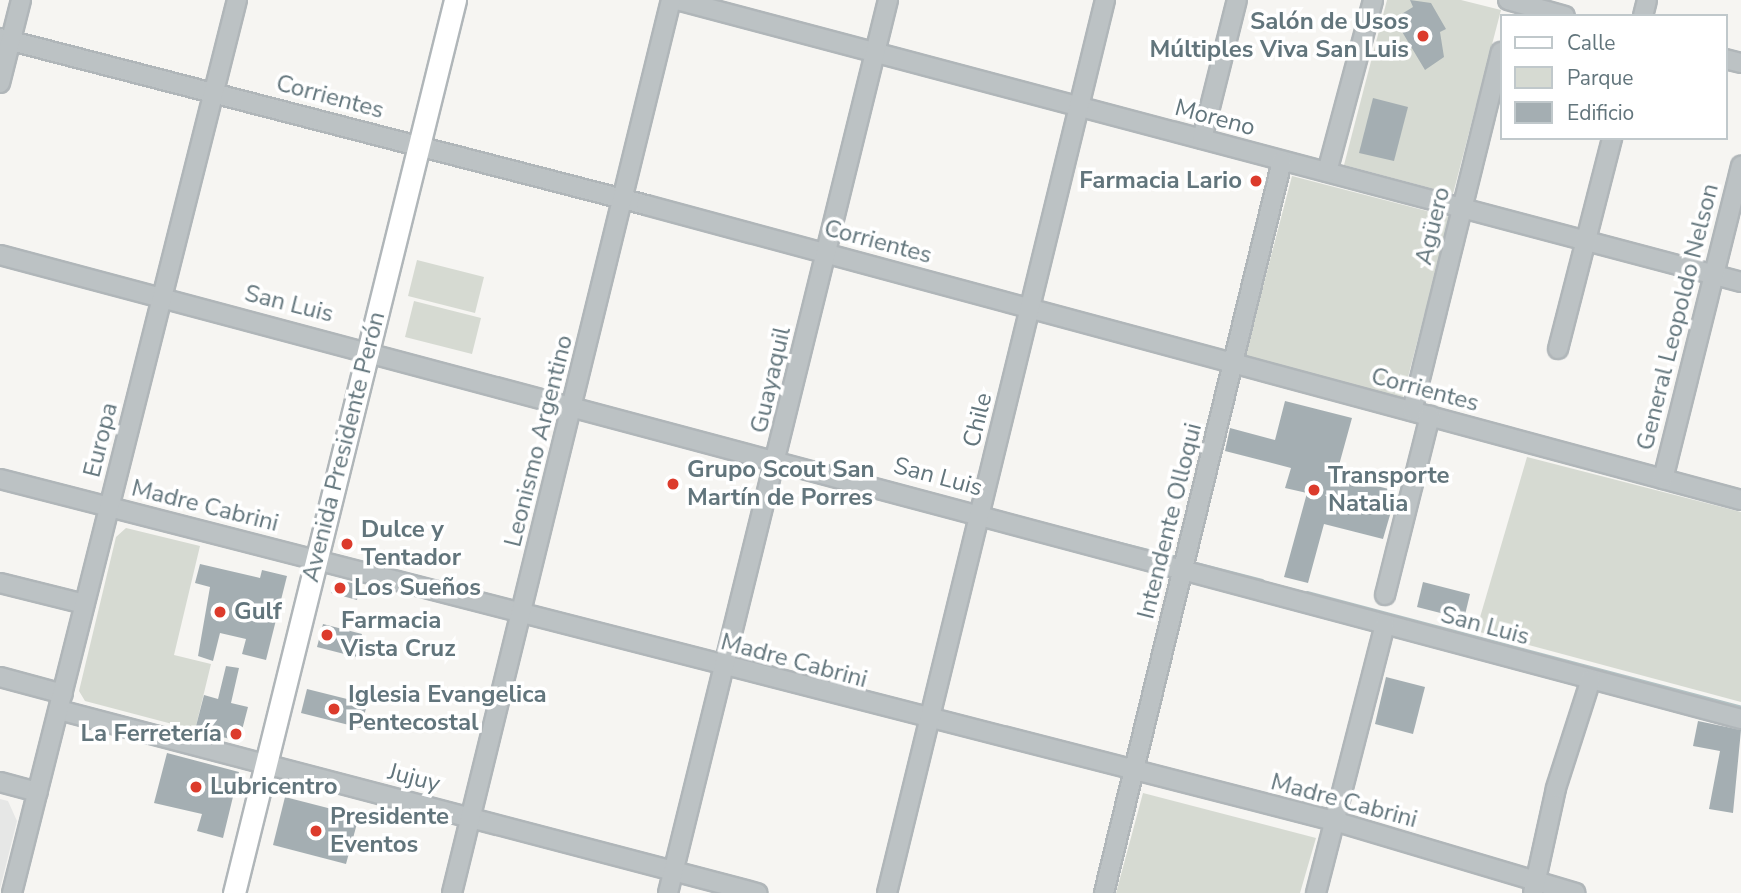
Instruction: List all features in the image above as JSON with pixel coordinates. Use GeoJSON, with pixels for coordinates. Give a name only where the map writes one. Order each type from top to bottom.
{"type":"FeatureCollection","features":[{"type":"Feature","properties":{"kind":"main road","name":"Avenida Presidente Perón"},"geometry":{"type":"LineString","coordinates":[[234,893],[455,0]]}},
{"type":"Feature","properties":{"kind":"street"},"geometry":{"type":"LineString","coordinates":[[0,83],[5,39],[21,0]]}},
{"type":"Feature","properties":{"kind":"street","name":"Europa"},"geometry":{"type":"LineString","coordinates":[[12,893],[237,0]]}},
{"type":"Feature","properties":{"kind":"street","name":"Leonismo Argentino"},"geometry":{"type":"LineString","coordinates":[[452,893],[671,0]]}},
{"type":"Feature","properties":{"kind":"street","name":"Moreno"},"geometry":{"type":"LineString","coordinates":[[677,0],[1741,282]]}},
{"type":"Feature","properties":{"kind":"street","name":"Guayaquil"},"geometry":{"type":"LineString","coordinates":[[668,893],[777,461],[888,0]]}},
{"type":"Feature","properties":{"kind":"street","name":"Chile"},"geometry":{"type":"LineString","coordinates":[[887,893],[1105,0]]}},
{"type":"Feature","properties":{"kind":"street"},"geometry":{"type":"LineString","coordinates":[[1202,139],[1237,0]]}},
{"type":"Feature","properties":{"kind":"street"},"geometry":{"type":"LineString","coordinates":[[1327,173],[1373,0]]}},
{"type":"Feature","properties":{"kind":"street"},"geometry":{"type":"LineString","coordinates":[[1511,4],[1556,14]]}},
{"type":"Feature","properties":{"kind":"street","name":"Corrientes"},"geometry":{"type":"LineString","coordinates":[[5,39],[624,199],[1741,500]]}},
{"type":"Feature","properties":{"kind":"street","name":"Agüero"},"geometry":{"type":"LineString","coordinates":[[1385,595],[1462,208],[1500,56]]}},
{"type":"Feature","properties":{"kind":"street"},"geometry":{"type":"LineString","coordinates":[[1558,349],[1611,140]]}},
{"type":"Feature","properties":{"kind":"street","name":"Intendente Olloqui"},"geometry":{"type":"LineString","coordinates":[[1104,893],[1282,160]]}},
{"type":"Feature","properties":{"kind":"street","name":"General Leopoldo Nelson"},"geometry":{"type":"LineString","coordinates":[[1663,479],[1741,166]]}},
{"type":"Feature","properties":{"kind":"street","name":"San Luis"},"geometry":{"type":"LineString","coordinates":[[0,255],[369,349],[777,461],[1184,562],[1385,625],[1741,719]]}},
{"type":"Feature","properties":{"kind":"street","name":"Madre Cabrini"},"geometry":{"type":"LineString","coordinates":[[0,479],[520,611],[929,721],[1334,821],[1533,887],[1575,893]]}},
{"type":"Feature","properties":{"kind":"street"},"geometry":{"type":"LineString","coordinates":[[0,583],[84,604]]}},
{"type":"Feature","properties":{"kind":"street"},"geometry":{"type":"LineString","coordinates":[[1317,893],[1385,625]]}},
{"type":"Feature","properties":{"kind":"street","name":"Jujuy"},"geometry":{"type":"LineString","coordinates":[[0,677],[61,702],[265,764],[757,893]]}},
{"type":"Feature","properties":{"kind":"street"},"geometry":{"type":"LineString","coordinates":[[1533,887],[1556,788],[1591,679]]}},
{"type":"Feature","properties":{"kind":"street"},"geometry":{"type":"LineString","coordinates":[[0,782],[38,792]]}},
{"type":"Feature","properties":{"kind":"shaded area"},"geometry":{"type":"Polygon","coordinates":[[[0,799],[8,801],[17,821],[0,889],[0,799]]]}},
{"type":"Feature","properties":{"kind":"green space"},"geometry":{"type":"Polygon","coordinates":[[[1387,0],[1461,0],[1501,10],[1453,194],[1344,165],[1387,0]]]}},
{"type":"Feature","properties":{"kind":"green space"},"geometry":{"type":"Polygon","coordinates":[[[1292,176],[1450,217],[1402,400],[1244,359],[1292,176]]]}},
{"type":"Feature","properties":{"kind":"green space"},"geometry":{"type":"Polygon","coordinates":[[[417,260],[484,277],[475,313],[408,296],[417,260]]]}},
{"type":"Feature","properties":{"kind":"green space"},"geometry":{"type":"Polygon","coordinates":[[[414,301],[481,318],[472,354],[405,337],[414,301]]]}},
{"type":"Feature","properties":{"kind":"green space"},"geometry":{"type":"Polygon","coordinates":[[[1527,457],[1741,512],[1741,702],[1476,631],[1527,457]]]}},
{"type":"Feature","properties":{"kind":"green space"},"geometry":{"type":"Polygon","coordinates":[[[126,528],[200,546],[174,655],[211,664],[195,730],[85,701],[79,691],[116,537],[126,528]]]}},
{"type":"Feature","properties":{"kind":"green space"},"geometry":{"type":"Polygon","coordinates":[[[1143,793],[1316,838],[1300,893],[1116,893],[1143,793]]]}},
{"type":"Feature","properties":{"kind":"building","name":"Salón de Usos Múltiples Viva San Luis"},"geometry":{"type":"Polygon","coordinates":[[[1410,0],[1431,3],[1446,29],[1440,32],[1444,57],[1425,70],[1398,25],[1400,15],[1413,7],[1410,0]]]}},
{"type":"Feature","properties":{"kind":"building"},"geometry":{"type":"Polygon","coordinates":[[[1373,98],[1408,107],[1394,161],[1359,153],[1373,98]]]}},
{"type":"Feature","properties":{"kind":"building","name":"Transporte Natalia"},"geometry":{"type":"Polygon","coordinates":[[[1285,401],[1352,418],[1336,476],[1397,491],[1383,539],[1324,524],[1308,583],[1284,577],[1307,493],[1285,488],[1291,468],[1225,451],[1230,428],[1275,440],[1285,401]]]}},
{"type":"Feature","properties":{"kind":"building"},"geometry":{"type":"Polygon","coordinates":[[[200,564],[260,578],[262,570],[287,576],[266,660],[242,654],[246,639],[220,633],[213,661],[198,656],[210,587],[195,583],[200,564]]]}},
{"type":"Feature","properties":{"kind":"building"},"geometry":{"type":"Polygon","coordinates":[[[338,580],[361,585],[357,600],[331,593],[338,580]]]}},
{"type":"Feature","properties":{"kind":"building"},"geometry":{"type":"Polygon","coordinates":[[[1423,582],[1470,594],[1464,619],[1417,607],[1423,582]]]}},
{"type":"Feature","properties":{"kind":"building"},"geometry":{"type":"Polygon","coordinates":[[[323,624],[362,634],[356,657],[317,647],[323,624]]]}},
{"type":"Feature","properties":{"kind":"building"},"geometry":{"type":"Polygon","coordinates":[[[226,666],[239,668],[231,703],[248,707],[241,734],[234,740],[195,730],[204,695],[218,699],[226,666]]]}},
{"type":"Feature","properties":{"kind":"building"},"geometry":{"type":"Polygon","coordinates":[[[1386,677],[1425,687],[1413,734],[1375,724],[1386,677]]]}},
{"type":"Feature","properties":{"kind":"building","name":"Iglesia Evangelica Pentecostal"},"geometry":{"type":"Polygon","coordinates":[[[307,689],[367,704],[361,728],[301,713],[307,689]]]}},
{"type":"Feature","properties":{"kind":"building"},"geometry":{"type":"Polygon","coordinates":[[[1698,721],[1741,730],[1733,813],[1709,809],[1720,751],[1693,746],[1698,721]]]}},
{"type":"Feature","properties":{"kind":"building","name":"Lubricentro"},"geometry":{"type":"Polygon","coordinates":[[[167,753],[239,772],[223,838],[197,831],[202,814],[154,803],[167,753]]]}},
{"type":"Feature","properties":{"kind":"building","name":"Presidente Eventos"},"geometry":{"type":"Polygon","coordinates":[[[285,797],[359,816],[346,864],[273,845],[285,797]]]}},
{"type":"Feature","properties":{"kind":"waterway"},"geometry":{"type":"LineString","coordinates":[[1080,534],[1180,559]]}},
{"type":"Feature","properties":{"kind":"waterway"},"geometry":{"type":"LineString","coordinates":[[1188,562],[1262,581]]}},
{"type":"Feature","properties":{"kind":"waterway"},"geometry":{"type":"LineString","coordinates":[[1307,593],[1741,708]]}},
{"type":"Feature","properties":{"kind":"place","name":"Salón de Usos Múltiples Viva San Luis"},"geometry":{"type":"Point","coordinates":[1423,36]}},
{"type":"Feature","properties":{"kind":"place","name":"Farmacia Lario"},"geometry":{"type":"Point","coordinates":[1256,181]}},
{"type":"Feature","properties":{"kind":"place","name":"Grupo Scout San Martín de Porres"},"geometry":{"type":"Point","coordinates":[673,484]}},
{"type":"Feature","properties":{"kind":"place","name":"Transporte Natalia"},"geometry":{"type":"Point","coordinates":[1314,490]}},
{"type":"Feature","properties":{"kind":"place","name":"Dulce y Tentador"},"geometry":{"type":"Point","coordinates":[347,544]}},
{"type":"Feature","properties":{"kind":"place","name":"Los Sueños"},"geometry":{"type":"Point","coordinates":[340,588]}},
{"type":"Feature","properties":{"kind":"place","name":"Gulf"},"geometry":{"type":"Point","coordinates":[220,612]}},
{"type":"Feature","properties":{"kind":"place","name":"Farmacia Vista Cruz"},"geometry":{"type":"Point","coordinates":[327,635]}},
{"type":"Feature","properties":{"kind":"place","name":"Iglesia Evangelica Pentecostal"},"geometry":{"type":"Point","coordinates":[334,709]}},
{"type":"Feature","properties":{"kind":"place","name":"La Ferretería"},"geometry":{"type":"Point","coordinates":[236,734]}},
{"type":"Feature","properties":{"kind":"place","name":"Lubricentro"},"geometry":{"type":"Point","coordinates":[196,787]}},
{"type":"Feature","properties":{"kind":"place","name":"Presidente Eventos"},"geometry":{"type":"Point","coordinates":[316,831]}}]}
